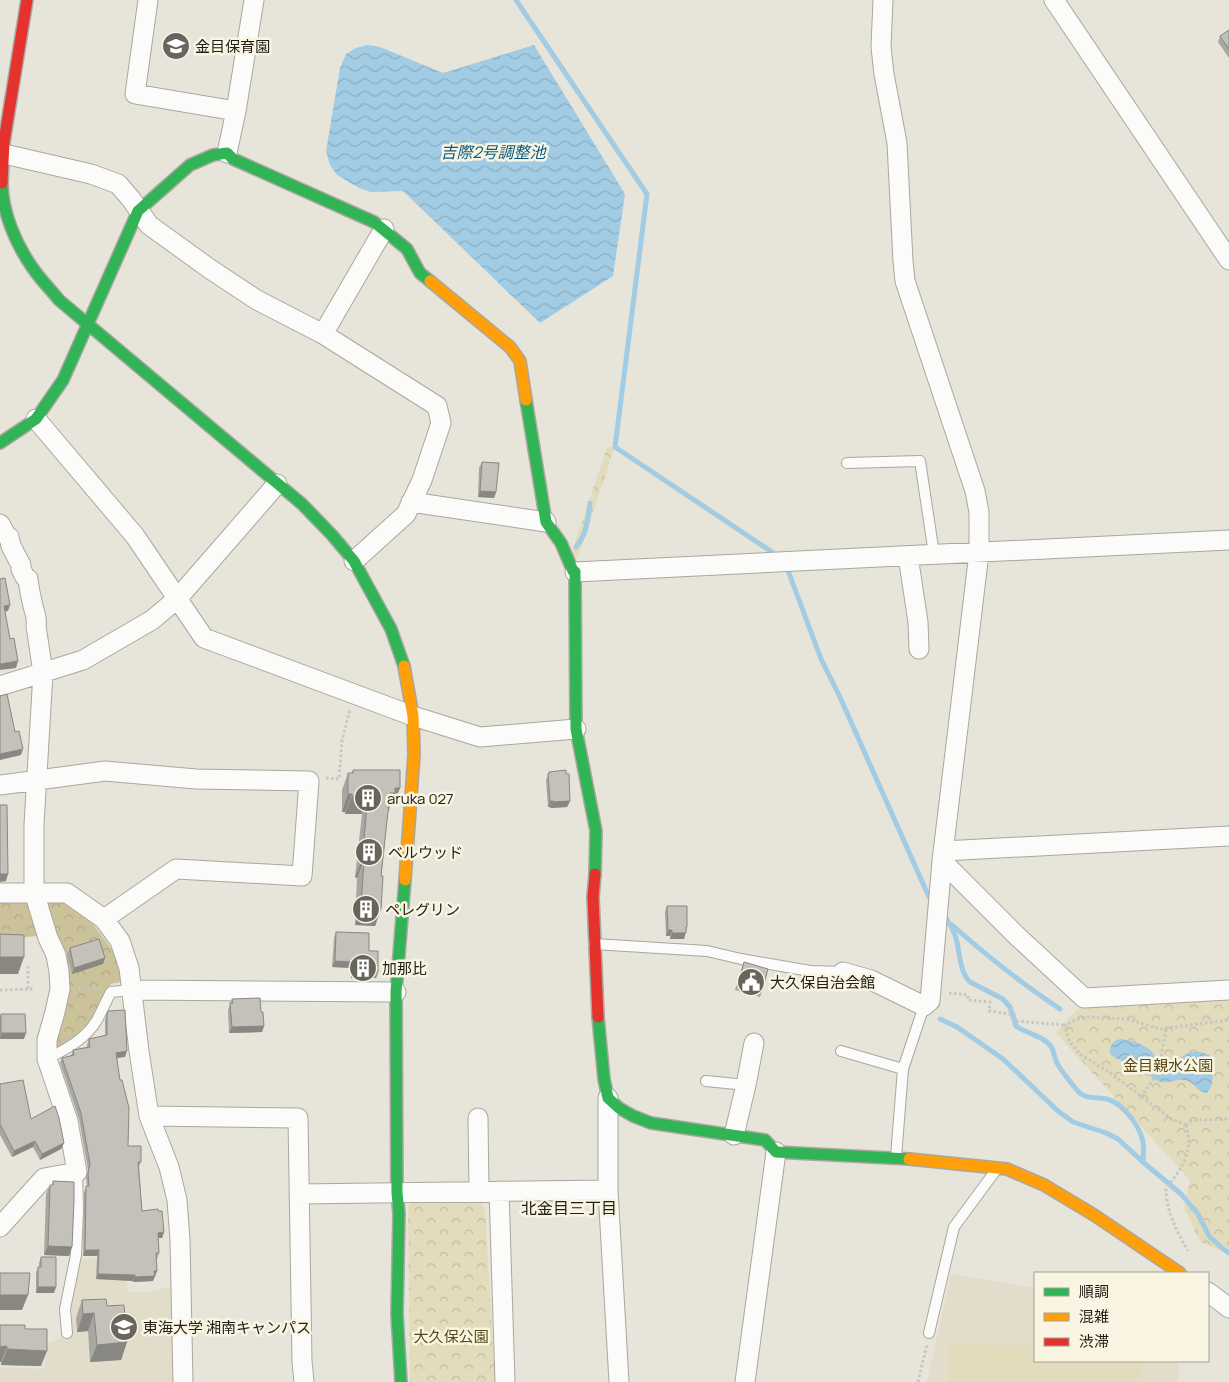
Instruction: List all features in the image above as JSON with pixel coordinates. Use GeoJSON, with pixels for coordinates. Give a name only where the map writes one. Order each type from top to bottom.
{"type":"FeatureCollection","features":[{"type":"Feature","properties":{"kind":"street"},"geometry":{"type":"LineString","coordinates":[[28,0],[1,153],[2,191],[16,235],[28,261],[59,300],[302,504],[332,535],[354,561],[391,629],[403,662],[413,716],[414,755],[396,992],[397,1193],[399,1214],[397,1314],[401,1382]]}},
{"type":"Feature","properties":{"kind":"street"},"geometry":{"type":"LineString","coordinates":[[148,0],[135,94],[236,111]]}},
{"type":"Feature","properties":{"kind":"street"},"geometry":{"type":"LineString","coordinates":[[227,153],[236,111],[254,0]]}},
{"type":"Feature","properties":{"kind":"street"},"geometry":{"type":"LineString","coordinates":[[843,972],[871,980],[924,1006],[930,1001],[943,856],[979,553],[979,512],[975,491],[905,282],[897,143],[881,47],[882,0]]}},
{"type":"Feature","properties":{"kind":"street"},"geometry":{"type":"LineString","coordinates":[[1054,0],[1229,260]]}},
{"type":"Feature","properties":{"kind":"street"},"geometry":{"type":"LineString","coordinates":[[1,153],[91,174],[118,184],[149,225],[210,269],[257,300],[322,334],[437,406],[441,423],[422,480],[406,514],[354,561]]}},
{"type":"Feature","properties":{"kind":"street"},"geometry":{"type":"LineString","coordinates":[[0,443],[36,419],[63,380],[138,211],[190,165],[213,155],[227,153]]}},
{"type":"Feature","properties":{"kind":"street"},"geometry":{"type":"LineString","coordinates":[[227,153],[233,159],[374,222],[384,229],[407,250],[420,273],[510,347],[520,361],[546,522],[561,543],[575,572],[576,730],[596,831],[593,897],[594,944],[598,1024],[604,1080],[608,1098],[608,1190],[619,1382]]}},
{"type":"Feature","properties":{"kind":"street"},"geometry":{"type":"LineString","coordinates":[[322,334],[384,229]]}},
{"type":"Feature","properties":{"kind":"street"},"geometry":{"type":"LineString","coordinates":[[36,419],[135,536],[204,638],[413,716],[480,737],[576,730]]}},
{"type":"Feature","properties":{"kind":"street"},"geometry":{"type":"LineString","coordinates":[[0,686],[83,660],[152,620],[177,599],[277,484]]}},
{"type":"Feature","properties":{"kind":"street"},"geometry":{"type":"LineString","coordinates":[[411,502],[546,522]]}},
{"type":"Feature","properties":{"kind":"street"},"geometry":{"type":"LineString","coordinates":[[0,524],[9,537],[21,569],[28,579],[32,604],[36,611],[36,626],[43,673],[34,825],[34,892],[48,938],[56,956],[59,972],[60,989],[47,1040],[47,1059],[68,1120],[77,1172],[44,1178],[0,1227]]}},
{"type":"Feature","properties":{"kind":"street"},"geometry":{"type":"LineString","coordinates":[[575,572],[1229,540]]}},
{"type":"Feature","properties":{"kind":"street"},"geometry":{"type":"LineString","coordinates":[[908,556],[918,622],[919,649]]}},
{"type":"Feature","properties":{"kind":"street"},"geometry":{"type":"LineString","coordinates":[[0,785],[105,771],[196,779],[309,781],[302,876],[176,869],[104,919]]}},
{"type":"Feature","properties":{"kind":"street"},"geometry":{"type":"LineString","coordinates":[[943,856],[1229,836]]}},
{"type":"Feature","properties":{"kind":"street"},"geometry":{"type":"LineString","coordinates":[[943,856],[1018,937],[1084,998],[1229,990]]}},
{"type":"Feature","properties":{"kind":"street"},"geometry":{"type":"LineString","coordinates":[[0,893],[67,893],[104,919],[120,941],[129,968],[133,990],[139,1052],[149,1116],[169,1168],[177,1200],[180,1240],[183,1382]]}},
{"type":"Feature","properties":{"kind":"street"},"geometry":{"type":"LineString","coordinates":[[133,990],[396,992]]}},
{"type":"Feature","properties":{"kind":"street"},"geometry":{"type":"LineString","coordinates":[[734,1134],[754,1043]]}},
{"type":"Feature","properties":{"kind":"street"},"geometry":{"type":"LineString","coordinates":[[608,1098],[619,1108],[651,1123],[765,1140],[776,1152],[896,1158],[1007,1169],[1044,1185],[1094,1215],[1179,1272]]}},
{"type":"Feature","properties":{"kind":"street"},"geometry":{"type":"LineString","coordinates":[[149,1116],[298,1118],[302,1361],[304,1382]]}},
{"type":"Feature","properties":{"kind":"street"},"geometry":{"type":"LineString","coordinates":[[478,1118],[478,1191]]}},
{"type":"Feature","properties":{"kind":"street"},"geometry":{"type":"LineString","coordinates":[[745,1382],[776,1152]]}},
{"type":"Feature","properties":{"kind":"street"},"geometry":{"type":"LineString","coordinates":[[299,1194],[608,1190]]}},
{"type":"Feature","properties":{"kind":"street"},"geometry":{"type":"LineString","coordinates":[[498,1191],[505,1382]]}},
{"type":"Feature","properties":{"kind":"street"},"geometry":{"type":"LineString","coordinates":[[1209,1293],[1229,1308]]}},
{"type":"Feature","properties":{"kind":"lane"},"geometry":{"type":"LineString","coordinates":[[846,463],[920,461],[934,554]]}},
{"type":"Feature","properties":{"kind":"lane"},"geometry":{"type":"LineString","coordinates":[[594,944],[707,951],[810,971],[843,972]]}},
{"type":"Feature","properties":{"kind":"lane"},"geometry":{"type":"LineString","coordinates":[[47,1059],[69,1047],[88,1033],[112,992],[133,990]]}},
{"type":"Feature","properties":{"kind":"lane"},"geometry":{"type":"LineString","coordinates":[[896,1158],[903,1069],[924,1006]]}},
{"type":"Feature","properties":{"kind":"lane"},"geometry":{"type":"LineString","coordinates":[[841,1052],[903,1069]]}},
{"type":"Feature","properties":{"kind":"lane"},"geometry":{"type":"LineString","coordinates":[[706,1081],[746,1085]]}},
{"type":"Feature","properties":{"kind":"lane"},"geometry":{"type":"LineString","coordinates":[[929,1333],[954,1227],[997,1168]]}},
{"type":"Feature","properties":{"kind":"lane"},"geometry":{"type":"LineString","coordinates":[[67,1333],[65,1309],[76,1255],[77,1172]]}},
{"type":"Feature","properties":{"kind":"path"},"geometry":{"type":"LineString","coordinates":[[322,778],[339,779],[342,741],[354,694]]}},
{"type":"Feature","properties":{"kind":"path"},"geometry":{"type":"LineString","coordinates":[[28,966],[28,989]]}},
{"type":"Feature","properties":{"kind":"path"},"geometry":{"type":"LineString","coordinates":[[932,983],[946,985],[946,992],[968,995],[968,1000],[990,1002],[989,1011],[1016,1015],[1015,1021],[1065,1025],[1088,1017],[1127,1019],[1160,1030],[1166,1030],[1229,1020]]}},
{"type":"Feature","properties":{"kind":"path"},"geometry":{"type":"LineString","coordinates":[[0,990],[34,989]]}},
{"type":"Feature","properties":{"kind":"path"},"geometry":{"type":"LineString","coordinates":[[60,989],[106,989],[112,992]]}},
{"type":"Feature","properties":{"kind":"path"},"geometry":{"type":"LineString","coordinates":[[1065,1025],[1068,1041],[1081,1055],[1109,1072],[1170,1118],[1186,1125]]}},
{"type":"Feature","properties":{"kind":"path"},"geometry":{"type":"LineString","coordinates":[[1141,1097],[1152,1080],[1155,1067],[1160,1068],[1166,1030]]}},
{"type":"Feature","properties":{"kind":"path"},"geometry":{"type":"LineString","coordinates":[[1186,1125],[1194,1120],[1229,1119]]}},
{"type":"Feature","properties":{"kind":"path"},"geometry":{"type":"LineString","coordinates":[[1178,1234],[1166,1202],[1166,1189],[1187,1157],[1190,1147],[1186,1125]]}},
{"type":"Feature","properties":{"kind":"path"},"geometry":{"type":"LineString","coordinates":[[918,1382],[929,1333]]}},
{"type":"Feature","properties":{"kind":"shaded area","name":"東海大学 湘南キャンパス"},"geometry":{"type":"Polygon","coordinates":[[[123,1258],[128,1292],[148,1292],[175,1286],[177,1382],[0,1382],[0,1367],[44,1369],[47,1343],[71,1335],[72,1305],[80,1259],[123,1258]]]}},
{"type":"Feature","properties":{"kind":"shaded area"},"geometry":{"type":"Polygon","coordinates":[[[951,1274],[1034,1288],[1034,1362],[1177,1362],[1180,1367],[1177,1382],[927,1382],[951,1274]]]}},
{"type":"Feature","properties":{"kind":"green space"},"geometry":{"type":"Polygon","coordinates":[[[607,447],[615,447],[573,571],[569,561],[607,447]]]}},
{"type":"Feature","properties":{"kind":"green space"},"geometry":{"type":"Polygon","coordinates":[[[0,899],[61,901],[93,924],[114,952],[124,981],[111,984],[91,1020],[72,1041],[41,1057],[49,1011],[50,980],[48,965],[44,950],[36,936],[0,940],[0,899]]]}},
{"type":"Feature","properties":{"kind":"green space","name":"金目親水公園"},"geometry":{"type":"Polygon","coordinates":[[[1229,998],[1229,1254],[1200,1242],[1184,1207],[1190,1180],[1056,1033],[1077,1009],[1229,998]]]}},
{"type":"Feature","properties":{"kind":"green space","name":"大久保公園"},"geometry":{"type":"Polygon","coordinates":[[[414,1200],[478,1200],[485,1208],[495,1382],[410,1382],[408,1207],[414,1200]]]}},
{"type":"Feature","properties":{"kind":"green space"},"geometry":{"type":"Polygon","coordinates":[[[949,1344],[1034,1346],[1034,1362],[1142,1362],[1141,1382],[948,1382],[949,1344]]]}},
{"type":"Feature","properties":{"kind":"water","name":"吉際2号調整池"},"geometry":{"type":"Polygon","coordinates":[[[367,45],[380,47],[443,73],[534,45],[625,194],[613,276],[540,323],[403,191],[371,192],[359,188],[337,175],[330,165],[326,151],[340,68],[346,54],[356,48],[367,45]]]}},
{"type":"Feature","properties":{"kind":"water"},"geometry":{"type":"Polygon","coordinates":[[[1120,1039],[1143,1045],[1159,1059],[1166,1062],[1171,1062],[1195,1051],[1210,1056],[1213,1075],[1210,1089],[1207,1093],[1203,1092],[1185,1080],[1161,1082],[1140,1069],[1116,1058],[1110,1054],[1110,1048],[1113,1042],[1120,1039]]]}},
{"type":"Feature","properties":{"kind":"building"},"geometry":{"type":"Polygon","coordinates":[[[1229,30],[1229,49],[1220,36],[1229,30]]]}},
{"type":"Feature","properties":{"kind":"building"},"geometry":{"type":"Polygon","coordinates":[[[482,462],[499,463],[496,492],[480,491],[482,462]]]}},
{"type":"Feature","properties":{"kind":"building"},"geometry":{"type":"Polygon","coordinates":[[[5,578],[10,605],[4,606],[10,639],[14,638],[18,661],[0,664],[0,579],[5,578]]]}},
{"type":"Feature","properties":{"kind":"building"},"geometry":{"type":"Polygon","coordinates":[[[7,694],[15,732],[19,731],[23,749],[0,754],[0,696],[7,694]]]}},
{"type":"Feature","properties":{"kind":"building"},"geometry":{"type":"Polygon","coordinates":[[[353,770],[400,770],[400,788],[395,788],[395,793],[390,793],[381,876],[383,876],[381,909],[361,908],[364,860],[362,860],[368,796],[352,796],[352,794],[348,794],[348,773],[353,773],[353,770]]]}},
{"type":"Feature","properties":{"kind":"building"},"geometry":{"type":"Polygon","coordinates":[[[566,770],[566,774],[569,774],[570,801],[550,801],[549,772],[566,770]]]}},
{"type":"Feature","properties":{"kind":"building"},"geometry":{"type":"Polygon","coordinates":[[[0,805],[7,805],[8,874],[0,874],[0,805]]]}},
{"type":"Feature","properties":{"kind":"building"},"geometry":{"type":"Polygon","coordinates":[[[667,906],[687,906],[686,933],[672,933],[672,930],[668,930],[667,906]]]}},
{"type":"Feature","properties":{"kind":"building"},"geometry":{"type":"Polygon","coordinates":[[[336,932],[369,933],[369,951],[378,951],[378,972],[353,972],[353,962],[335,961],[336,932]]]}},
{"type":"Feature","properties":{"kind":"building"},"geometry":{"type":"Polygon","coordinates":[[[0,934],[24,935],[24,957],[0,957],[0,934]]]}},
{"type":"Feature","properties":{"kind":"building"},"geometry":{"type":"Polygon","coordinates":[[[99,939],[105,958],[74,968],[70,948],[99,939]]]}},
{"type":"Feature","properties":{"kind":"building","name":"大久保自治会館"},"geometry":{"type":"Polygon","coordinates":[[[744,962],[768,969],[762,991],[738,984],[744,962]]]}},
{"type":"Feature","properties":{"kind":"building"},"geometry":{"type":"Polygon","coordinates":[[[260,998],[264,1026],[232,1027],[230,1003],[233,1003],[232,999],[260,998]]]}},
{"type":"Feature","properties":{"kind":"building"},"geometry":{"type":"Polygon","coordinates":[[[125,1010],[127,1051],[116,1053],[120,1080],[122,1080],[129,1108],[128,1146],[141,1146],[141,1162],[138,1162],[142,1211],[158,1209],[158,1211],[162,1211],[164,1232],[158,1233],[159,1253],[156,1253],[157,1271],[154,1271],[155,1276],[135,1277],[135,1275],[98,1274],[99,1250],[85,1250],[86,1186],[89,1186],[88,1173],[90,1164],[81,1113],[62,1058],[74,1055],[73,1050],[90,1047],[89,1039],[107,1035],[108,1011],[125,1010]]]}},
{"type":"Feature","properties":{"kind":"building"},"geometry":{"type":"Polygon","coordinates":[[[1,1014],[25,1014],[26,1033],[1,1033],[1,1014]]]}},
{"type":"Feature","properties":{"kind":"building"},"geometry":{"type":"Polygon","coordinates":[[[23,1080],[31,1119],[55,1106],[59,1118],[64,1143],[42,1154],[35,1141],[14,1151],[0,1124],[0,1084],[23,1080]]]}},
{"type":"Feature","properties":{"kind":"building"},"geometry":{"type":"Polygon","coordinates":[[[53,1181],[74,1182],[72,1247],[48,1246],[50,1185],[53,1185],[53,1181]]]}},
{"type":"Feature","properties":{"kind":"building"},"geometry":{"type":"Polygon","coordinates":[[[41,1257],[56,1257],[56,1287],[38,1287],[38,1267],[41,1267],[41,1257]]]}},
{"type":"Feature","properties":{"kind":"building"},"geometry":{"type":"Polygon","coordinates":[[[0,1273],[30,1273],[28,1295],[0,1295],[0,1273]]]}},
{"type":"Feature","properties":{"kind":"building"},"geometry":{"type":"Polygon","coordinates":[[[106,1299],[107,1306],[124,1305],[127,1342],[97,1345],[94,1313],[83,1314],[82,1300],[106,1299]]]}},
{"type":"Feature","properties":{"kind":"building"},"geometry":{"type":"Polygon","coordinates":[[[0,1325],[25,1325],[25,1329],[47,1329],[47,1351],[7,1349],[7,1346],[0,1347],[0,1325]]]}},
{"type":"Feature","properties":{"kind":"waterway"},"geometry":{"type":"LineString","coordinates":[[516,0],[647,194],[615,447],[772,552]]}},
{"type":"Feature","properties":{"kind":"waterway"},"geometry":{"type":"LineString","coordinates":[[576,547],[585,532],[590,503]]}},
{"type":"Feature","properties":{"kind":"waterway"},"geometry":{"type":"LineString","coordinates":[[789,573],[821,659],[839,695],[929,897],[933,902]]}},
{"type":"Feature","properties":{"kind":"waterway"},"geometry":{"type":"LineString","coordinates":[[943,914],[955,935],[966,978],[970,982],[1003,999],[1010,1007],[1016,1026],[1049,1044],[1059,1066],[1081,1094],[1113,1101],[1124,1109],[1140,1132],[1143,1144],[1143,1162],[1181,1194],[1198,1214],[1209,1236],[1229,1253]]}},
{"type":"Feature","properties":{"kind":"waterway"},"geometry":{"type":"LineString","coordinates":[[952,925],[1004,969],[1060,1009]]}},
{"type":"Feature","properties":{"kind":"waterway"},"geometry":{"type":"LineString","coordinates":[[940,1019],[957,1027],[1003,1059],[1058,1111],[1073,1122],[1118,1139],[1143,1162]]}},
{"type":"Feature","properties":{"kind":"traffic: fast"},"geometry":{"type":"LineString","coordinates":[[0,443],[36,419],[63,380],[138,211],[190,165],[213,155],[227,153],[233,159],[374,222],[407,249],[420,273],[430,281]]}},
{"type":"Feature","properties":{"kind":"traffic: fast"},"geometry":{"type":"LineString","coordinates":[[2,183],[4,205],[15,238],[26,258],[42,280],[59,300],[302,504],[332,535],[354,561],[391,629],[404,666]]}},
{"type":"Feature","properties":{"kind":"traffic: fast"},"geometry":{"type":"LineString","coordinates":[[526,400],[546,522],[561,543],[575,572],[576,729],[596,831],[595,874]]}},
{"type":"Feature","properties":{"kind":"traffic: fast"},"geometry":{"type":"LineString","coordinates":[[401,1382],[397,1314],[399,1213],[397,1193],[396,992],[405,880]]}},
{"type":"Feature","properties":{"kind":"traffic: fast"},"geometry":{"type":"LineString","coordinates":[[598,1017],[604,1079],[608,1098],[619,1108],[633,1116],[651,1123],[765,1140],[776,1152],[909,1159]]}},
{"type":"Feature","properties":{"kind":"traffic: slow"},"geometry":{"type":"LineString","coordinates":[[430,281],[510,347],[520,361],[526,400]]}},
{"type":"Feature","properties":{"kind":"traffic: slow"},"geometry":{"type":"LineString","coordinates":[[404,666],[413,716],[414,755],[405,880]]}},
{"type":"Feature","properties":{"kind":"traffic: slow"},"geometry":{"type":"LineString","coordinates":[[909,1159],[1007,1169],[1044,1185],[1094,1215],[1179,1272]]}},
{"type":"Feature","properties":{"kind":"traffic: jam"},"geometry":{"type":"LineString","coordinates":[[2,183],[4,142],[27,0]]}},
{"type":"Feature","properties":{"kind":"traffic: jam"},"geometry":{"type":"LineString","coordinates":[[595,874],[593,897],[598,1017]]}},
{"type":"Feature","properties":{"kind":"place","name":"金目保育園"},"geometry":{"type":"Point","coordinates":[176,46]}},
{"type":"Feature","properties":{"kind":"place","name":"aruka 027"},"geometry":{"type":"Point","coordinates":[368,798]}},
{"type":"Feature","properties":{"kind":"place","name":"ベルウッド"},"geometry":{"type":"Point","coordinates":[369,852]}},
{"type":"Feature","properties":{"kind":"place","name":"ペレグリン"},"geometry":{"type":"Point","coordinates":[366,909]}},
{"type":"Feature","properties":{"kind":"place","name":"加那比"},"geometry":{"type":"Point","coordinates":[363,968]}},
{"type":"Feature","properties":{"kind":"place","name":"大久保自治会館"},"geometry":{"type":"Point","coordinates":[751,982]}},
{"type":"Feature","properties":{"kind":"place","name":"東海大学 湘南キャンパス"},"geometry":{"type":"Point","coordinates":[124,1327]}},
{"type":"Feature","properties":{"kind":"district","name":"北金目三丁目"},"geometry":{"type":"Point","coordinates":[569,1208]}}]}
